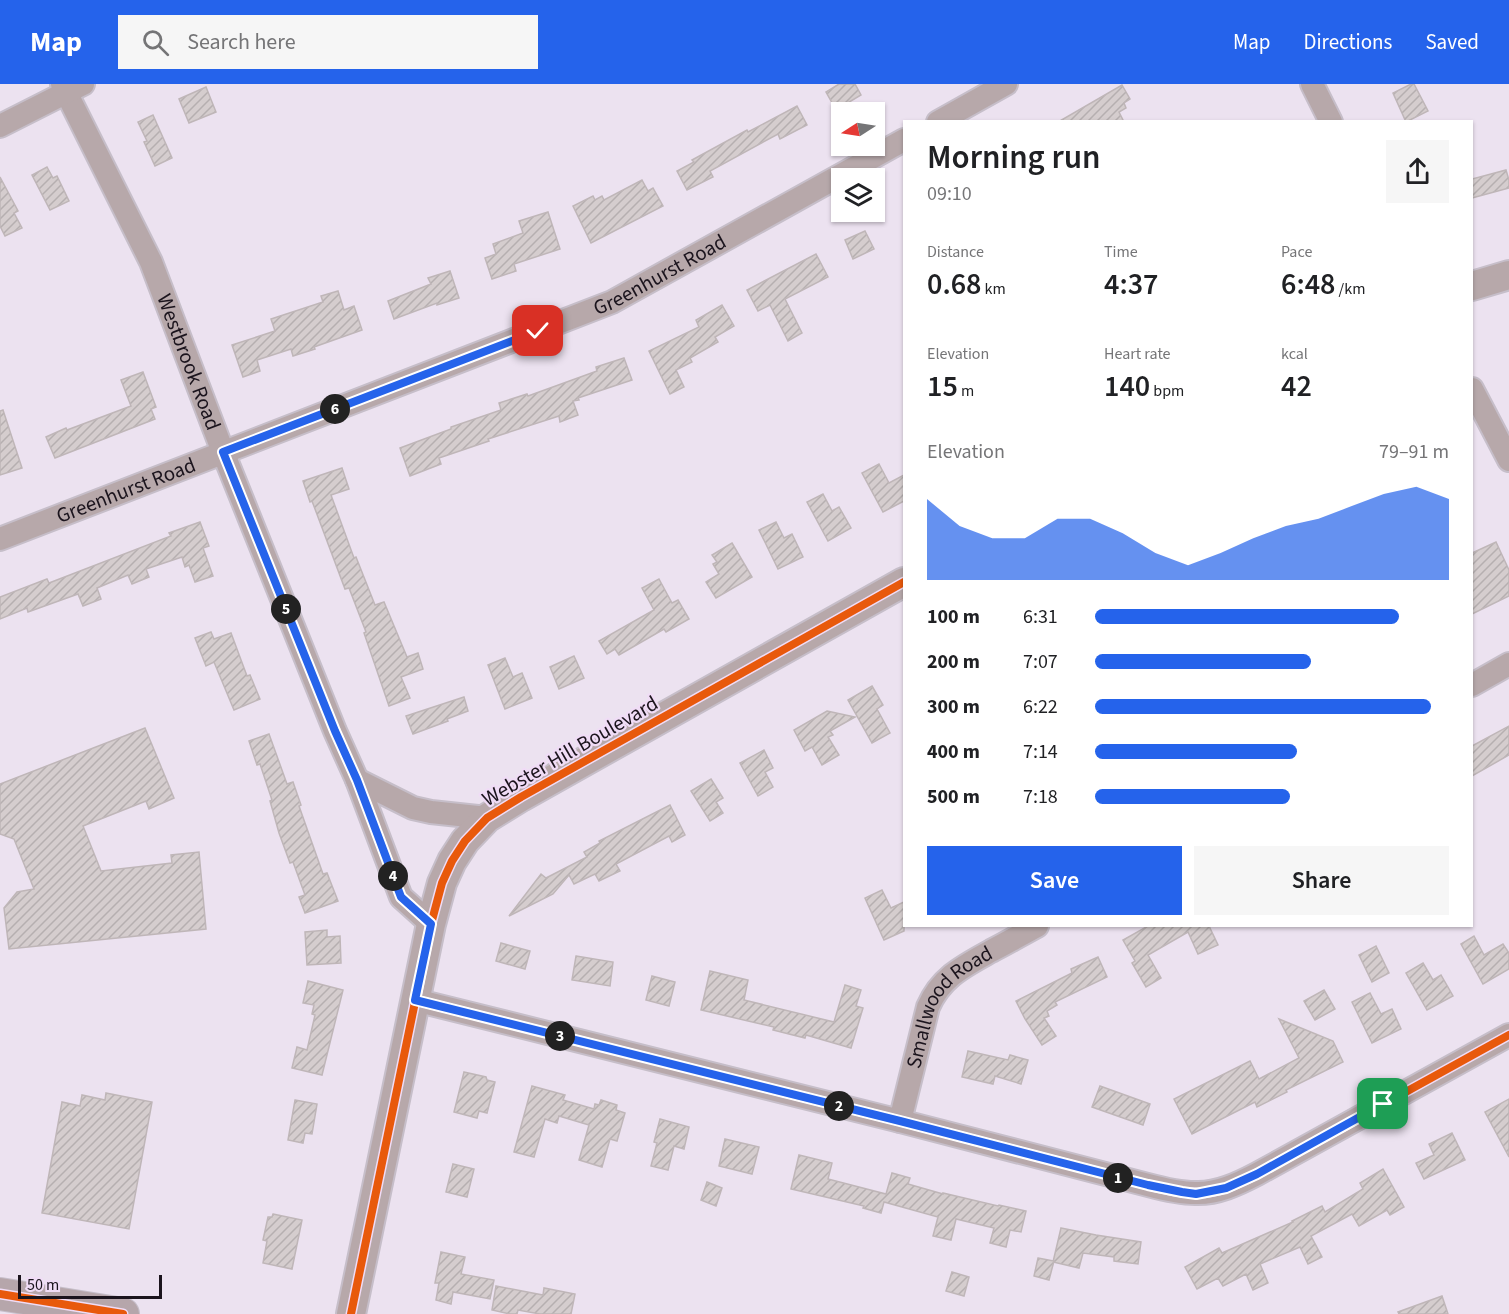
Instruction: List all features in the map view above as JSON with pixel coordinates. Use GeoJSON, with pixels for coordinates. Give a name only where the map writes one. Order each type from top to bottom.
{"type":"FeatureCollection","features":[{"type":"Feature","properties":{"kind":"main road"},"geometry":{"type":"LineString","coordinates":[[0,1294],[123,1314]]}},
{"type":"Feature","properties":{"kind":"street"},"geometry":{"type":"LineString","coordinates":[[942,120],[1006,84]]}},
{"type":"Feature","properties":{"kind":"street"},"geometry":{"type":"LineString","coordinates":[[1312,84],[1330,120]]}},
{"type":"Feature","properties":{"kind":"street"},"geometry":{"type":"LineString","coordinates":[[0,126],[70,87]]}},
{"type":"Feature","properties":{"kind":"street","name":"Westbrook Road"},"geometry":{"type":"LineString","coordinates":[[70,87],[152,262],[223,452],[335,731],[357,780],[401,897],[431,924]]}},
{"type":"Feature","properties":{"kind":"street","name":"Greenhurst Road"},"geometry":{"type":"LineString","coordinates":[[0,539],[612,302],[903,141]]}},
{"type":"Feature","properties":{"kind":"street"},"geometry":{"type":"LineString","coordinates":[[1473,286],[1509,274]]}},
{"type":"Feature","properties":{"kind":"street"},"geometry":{"type":"LineString","coordinates":[[1473,391],[1509,460]]}},
{"type":"Feature","properties":{"kind":"street","name":"Webster Hill Boulevard"},"geometry":{"type":"LineString","coordinates":[[351,1314],[431,924],[442,883],[465,841],[487,818],[531,791],[903,583]]}},
{"type":"Feature","properties":{"kind":"street"},"geometry":{"type":"LineString","coordinates":[[1473,684],[1509,664]]}},
{"type":"Feature","properties":{"kind":"street"},"geometry":{"type":"LineString","coordinates":[[357,780],[413,808],[487,818]]}},
{"type":"Feature","properties":{"kind":"street","name":"Smallwood Road"},"geometry":{"type":"LineString","coordinates":[[900,1121],[928,1007],[936,993],[958,969],[1035,927]]}},
{"type":"Feature","properties":{"kind":"street"},"geometry":{"type":"LineString","coordinates":[[415,1000],[1148,1185],[1196,1194],[1226,1188],[1257,1174],[1509,1035]]}},
{"type":"Feature","properties":{"kind":"building"},"geometry":{"type":"Polygon","coordinates":[[[839,84],[855,84],[861,95],[849,102],[832,102],[826,92],[839,84]]]}},
{"type":"Feature","properties":{"kind":"building"},"geometry":{"type":"Polygon","coordinates":[[[1414,84],[1428,111],[1405,120],[1393,93],[1414,84]]]}},
{"type":"Feature","properties":{"kind":"building"},"geometry":{"type":"Polygon","coordinates":[[[1122,85],[1130,99],[1124,103],[1126,108],[1119,112],[1123,120],[1061,120],[1122,85]]]}},
{"type":"Feature","properties":{"kind":"building"},"geometry":{"type":"Polygon","coordinates":[[[206,87],[216,112],[189,123],[179,99],[206,87]]]}},
{"type":"Feature","properties":{"kind":"building"},"geometry":{"type":"Polygon","coordinates":[[[797,106],[807,125],[780,139],[778,134],[710,171],[713,177],[687,190],[677,171],[694,162],[692,160],[747,130],[748,132],[797,106]]]}},
{"type":"Feature","properties":{"kind":"building"},"geometry":{"type":"Polygon","coordinates":[[[153,115],[172,158],[155,166],[138,122],[153,115]]]}},
{"type":"Feature","properties":{"kind":"building"},"geometry":{"type":"Polygon","coordinates":[[[47,167],[53,178],[57,176],[69,201],[50,210],[32,175],[47,167]]]}},
{"type":"Feature","properties":{"kind":"building"},"geometry":{"type":"Polygon","coordinates":[[[1506,170],[1509,188],[1473,198],[1473,179],[1506,170]]]}},
{"type":"Feature","properties":{"kind":"building"},"geometry":{"type":"Polygon","coordinates":[[[0,177],[18,211],[14,213],[22,228],[5,236],[0,226],[0,177]]]}},
{"type":"Feature","properties":{"kind":"building"},"geometry":{"type":"Polygon","coordinates":[[[642,180],[648,191],[653,188],[663,206],[591,243],[573,206],[593,196],[595,200],[602,196],[604,200],[642,180]]]}},
{"type":"Feature","properties":{"kind":"building"},"geometry":{"type":"Polygon","coordinates":[[[548,212],[560,249],[514,264],[516,271],[492,279],[485,258],[496,254],[493,244],[523,233],[519,221],[548,212]]]}},
{"type":"Feature","properties":{"kind":"building"},"geometry":{"type":"Polygon","coordinates":[[[865,231],[874,249],[853,259],[845,240],[865,231]]]}},
{"type":"Feature","properties":{"kind":"building"},"geometry":{"type":"Polygon","coordinates":[[[816,254],[828,277],[785,299],[802,333],[788,341],[770,305],[758,311],[747,290],[816,254]]]}},
{"type":"Feature","properties":{"kind":"building"},"geometry":{"type":"Polygon","coordinates":[[[450,271],[459,298],[437,305],[437,303],[394,319],[388,301],[431,284],[428,278],[450,271]]]}},
{"type":"Feature","properties":{"kind":"building"},"geometry":{"type":"Polygon","coordinates":[[[338,291],[344,310],[354,306],[362,330],[293,356],[291,349],[257,360],[260,371],[243,377],[232,345],[275,331],[271,319],[323,302],[321,296],[338,291]]]}},
{"type":"Feature","properties":{"kind":"building"},"geometry":{"type":"Polygon","coordinates":[[[722,305],[734,326],[715,337],[718,342],[690,358],[692,362],[676,370],[684,387],[670,394],[649,351],[699,327],[696,320],[722,305]]]}},
{"type":"Feature","properties":{"kind":"building"},"geometry":{"type":"Polygon","coordinates":[[[624,358],[632,380],[573,401],[578,415],[560,422],[559,416],[488,439],[489,441],[439,458],[441,464],[410,476],[400,448],[501,410],[499,403],[527,394],[528,396],[597,371],[596,367],[624,358]]]}},
{"type":"Feature","properties":{"kind":"building"},"geometry":{"type":"Polygon","coordinates":[[[143,372],[156,407],[151,409],[155,419],[55,458],[46,437],[131,406],[121,380],[143,372]]]}},
{"type":"Feature","properties":{"kind":"building"},"geometry":{"type":"Polygon","coordinates":[[[3,410],[22,468],[0,475],[0,411],[3,410]]]}},
{"type":"Feature","properties":{"kind":"building"},"geometry":{"type":"Polygon","coordinates":[[[879,464],[889,483],[903,476],[903,502],[883,512],[862,473],[879,464]]]}},
{"type":"Feature","properties":{"kind":"building"},"geometry":{"type":"Polygon","coordinates":[[[342,468],[349,489],[331,495],[354,558],[356,557],[375,605],[384,602],[407,657],[418,653],[423,669],[401,677],[410,698],[389,706],[364,633],[366,632],[349,588],[345,589],[303,481],[342,468]]]}},
{"type":"Feature","properties":{"kind":"building"},"geometry":{"type":"Polygon","coordinates":[[[823,494],[832,511],[839,507],[851,528],[828,541],[807,502],[823,494]]]}},
{"type":"Feature","properties":{"kind":"building"},"geometry":{"type":"Polygon","coordinates":[[[200,522],[209,546],[203,548],[213,576],[195,582],[189,565],[185,567],[182,557],[146,569],[149,577],[132,584],[128,575],[97,588],[101,599],[83,606],[78,594],[28,612],[27,608],[0,619],[0,597],[47,579],[49,583],[171,536],[169,533],[200,522]]]}},
{"type":"Feature","properties":{"kind":"building"},"geometry":{"type":"Polygon","coordinates":[[[776,522],[784,538],[792,534],[803,557],[778,569],[759,530],[776,522]]]}},
{"type":"Feature","properties":{"kind":"building"},"geometry":{"type":"Polygon","coordinates":[[[1496,542],[1509,570],[1509,596],[1473,614],[1473,553],[1496,542]]]}},
{"type":"Feature","properties":{"kind":"building"},"geometry":{"type":"Polygon","coordinates":[[[732,543],[752,577],[716,598],[706,582],[719,574],[713,564],[717,562],[712,555],[732,543]]]}},
{"type":"Feature","properties":{"kind":"building"},"geometry":{"type":"Polygon","coordinates":[[[659,579],[672,603],[678,600],[689,619],[666,632],[664,629],[619,655],[615,649],[607,654],[599,641],[654,610],[642,588],[659,579]]]}},
{"type":"Feature","properties":{"kind":"building"},"geometry":{"type":"Polygon","coordinates":[[[211,632],[214,639],[231,633],[247,676],[250,675],[260,699],[234,710],[214,662],[206,666],[195,638],[211,632]]]}},
{"type":"Feature","properties":{"kind":"building"},"geometry":{"type":"Polygon","coordinates":[[[574,656],[584,678],[559,689],[550,667],[574,656]]]}},
{"type":"Feature","properties":{"kind":"building"},"geometry":{"type":"Polygon","coordinates":[[[505,658],[513,677],[522,673],[532,698],[505,709],[488,665],[505,658]]]}},
{"type":"Feature","properties":{"kind":"building"},"geometry":{"type":"Polygon","coordinates":[[[872,686],[883,705],[877,709],[890,733],[872,743],[848,700],[872,686]]]}},
{"type":"Feature","properties":{"kind":"building"},"geometry":{"type":"Polygon","coordinates":[[[464,697],[468,711],[413,734],[406,716],[464,697]]]}},
{"type":"Feature","properties":{"kind":"building"},"geometry":{"type":"Polygon","coordinates":[[[827,711],[855,717],[830,731],[833,735],[828,737],[839,755],[822,765],[812,747],[805,751],[794,730],[827,711]]]}},
{"type":"Feature","properties":{"kind":"building"},"geometry":{"type":"Polygon","coordinates":[[[1509,726],[1509,755],[1473,775],[1473,745],[1509,726]]]}},
{"type":"Feature","properties":{"kind":"building"},"geometry":{"type":"Polygon","coordinates":[[[145,728],[174,798],[149,809],[146,801],[83,826],[101,871],[172,863],[171,855],[199,852],[206,929],[9,949],[4,908],[17,892],[34,889],[14,839],[0,834],[0,784],[145,728]]]}},
{"type":"Feature","properties":{"kind":"building"},"geometry":{"type":"Polygon","coordinates":[[[269,734],[287,784],[293,782],[323,874],[327,873],[338,901],[305,913],[299,897],[305,895],[279,833],[270,801],[272,800],[260,764],[257,765],[249,741],[269,734]]]}},
{"type":"Feature","properties":{"kind":"building"},"geometry":{"type":"Polygon","coordinates":[[[764,750],[773,768],[765,772],[773,787],[758,796],[740,763],[764,750]]]}},
{"type":"Feature","properties":{"kind":"building"},"geometry":{"type":"Polygon","coordinates":[[[711,779],[723,798],[716,802],[723,813],[710,821],[691,791],[711,779]]]}},
{"type":"Feature","properties":{"kind":"building"},"geometry":{"type":"Polygon","coordinates":[[[670,805],[685,835],[672,842],[669,836],[616,864],[620,871],[599,881],[595,874],[574,884],[569,875],[553,894],[509,916],[541,874],[546,878],[587,857],[584,852],[600,843],[599,841],[670,805]]]}},
{"type":"Feature","properties":{"kind":"building"},"geometry":{"type":"Polygon","coordinates":[[[882,890],[891,908],[903,902],[904,931],[884,940],[865,898],[882,890]]]}},
{"type":"Feature","properties":{"kind":"building"},"geometry":{"type":"Polygon","coordinates":[[[1146,927],[1209,927],[1218,945],[1198,954],[1188,932],[1148,955],[1161,978],[1146,987],[1132,963],[1135,961],[1123,940],[1146,927]]]}},
{"type":"Feature","properties":{"kind":"building"},"geometry":{"type":"Polygon","coordinates":[[[327,930],[327,937],[340,936],[341,963],[307,965],[305,932],[327,930]]]}},
{"type":"Feature","properties":{"kind":"building"},"geometry":{"type":"Polygon","coordinates":[[[1474,936],[1484,955],[1503,944],[1509,953],[1509,969],[1483,984],[1461,944],[1474,936]]]}},
{"type":"Feature","properties":{"kind":"building"},"geometry":{"type":"Polygon","coordinates":[[[501,943],[530,951],[525,969],[496,961],[501,943]]]}},
{"type":"Feature","properties":{"kind":"building"},"geometry":{"type":"Polygon","coordinates":[[[1376,946],[1389,973],[1372,982],[1359,955],[1376,946]]]}},
{"type":"Feature","properties":{"kind":"building"},"geometry":{"type":"Polygon","coordinates":[[[576,956],[613,962],[610,986],[572,980],[576,956]]]}},
{"type":"Feature","properties":{"kind":"building"},"geometry":{"type":"Polygon","coordinates":[[[1098,957],[1107,977],[1055,1002],[1057,1005],[1047,1011],[1049,1016],[1044,1018],[1056,1036],[1042,1045],[1016,1001],[1072,973],[1071,969],[1098,957]]]}},
{"type":"Feature","properties":{"kind":"building"},"geometry":{"type":"Polygon","coordinates":[[[1423,963],[1433,980],[1441,975],[1453,996],[1427,1010],[1406,973],[1423,963]]]}},
{"type":"Feature","properties":{"kind":"building"},"geometry":{"type":"Polygon","coordinates":[[[710,971],[748,980],[744,1000],[834,1022],[845,985],[861,990],[856,1006],[863,1008],[851,1048],[701,1010],[710,971]]]}},
{"type":"Feature","properties":{"kind":"building"},"geometry":{"type":"Polygon","coordinates":[[[652,976],[675,982],[669,1006],[646,1000],[652,976]]]}},
{"type":"Feature","properties":{"kind":"building"},"geometry":{"type":"Polygon","coordinates":[[[308,981],[343,990],[322,1075],[292,1068],[297,1047],[307,1050],[315,1015],[312,1014],[314,1005],[303,1003],[308,981]]]}},
{"type":"Feature","properties":{"kind":"building"},"geometry":{"type":"Polygon","coordinates":[[[1324,990],[1335,1009],[1315,1020],[1304,1001],[1324,990]]]}},
{"type":"Feature","properties":{"kind":"building"},"geometry":{"type":"Polygon","coordinates":[[[1370,993],[1381,1014],[1392,1009],[1401,1029],[1372,1043],[1352,1002],[1370,993]]]}},
{"type":"Feature","properties":{"kind":"building"},"geometry":{"type":"Polygon","coordinates":[[[1279,1019],[1333,1041],[1343,1062],[1257,1107],[1255,1102],[1192,1134],[1174,1099],[1250,1061],[1259,1079],[1299,1058],[1279,1019]]]}},
{"type":"Feature","properties":{"kind":"building"},"geometry":{"type":"Polygon","coordinates":[[[968,1051],[1008,1060],[1010,1055],[1028,1060],[1021,1084],[995,1076],[993,1084],[962,1077],[968,1051]]]}},
{"type":"Feature","properties":{"kind":"building"},"geometry":{"type":"Polygon","coordinates":[[[464,1072],[486,1077],[487,1080],[495,1082],[487,1113],[479,1111],[477,1118],[454,1112],[464,1072]]]}},
{"type":"Feature","properties":{"kind":"building"},"geometry":{"type":"Polygon","coordinates":[[[532,1086],[565,1095],[563,1100],[594,1109],[595,1104],[599,1105],[601,1100],[617,1105],[616,1110],[625,1113],[617,1141],[610,1139],[602,1167],[579,1160],[589,1125],[559,1116],[557,1123],[545,1119],[534,1157],[514,1152],[532,1086]]]}},
{"type":"Feature","properties":{"kind":"building"},"geometry":{"type":"Polygon","coordinates":[[[1100,1086],[1150,1104],[1143,1125],[1092,1107],[1100,1086]]]}},
{"type":"Feature","properties":{"kind":"building"},"geometry":{"type":"Polygon","coordinates":[[[106,1093],[152,1102],[129,1229],[42,1213],[62,1102],[80,1106],[82,1095],[105,1100],[106,1093]]]}},
{"type":"Feature","properties":{"kind":"building"},"geometry":{"type":"Polygon","coordinates":[[[1509,1099],[1509,1157],[1485,1112],[1509,1099]]]}},
{"type":"Feature","properties":{"kind":"building"},"geometry":{"type":"Polygon","coordinates":[[[295,1100],[317,1104],[312,1134],[305,1133],[303,1143],[288,1140],[295,1100]]]}},
{"type":"Feature","properties":{"kind":"building"},"geometry":{"type":"Polygon","coordinates":[[[660,1119],[689,1127],[684,1149],[674,1146],[668,1170],[651,1166],[660,1119]]]}},
{"type":"Feature","properties":{"kind":"building"},"geometry":{"type":"Polygon","coordinates":[[[1452,1133],[1465,1160],[1424,1179],[1416,1163],[1434,1155],[1429,1144],[1452,1133]]]}},
{"type":"Feature","properties":{"kind":"building"},"geometry":{"type":"Polygon","coordinates":[[[725,1139],[759,1147],[752,1174],[719,1166],[725,1139]]]}},
{"type":"Feature","properties":{"kind":"building"},"geometry":{"type":"Polygon","coordinates":[[[799,1155],[832,1163],[828,1179],[886,1194],[892,1173],[910,1178],[908,1184],[943,1194],[1026,1211],[1021,1232],[1010,1230],[1006,1247],[990,1243],[994,1228],[956,1219],[951,1240],[933,1236],[938,1217],[884,1202],[881,1213],[863,1208],[864,1206],[791,1189],[799,1155]]]}},
{"type":"Feature","properties":{"kind":"building"},"geometry":{"type":"Polygon","coordinates":[[[453,1164],[474,1169],[467,1197],[446,1192],[453,1164]]]}},
{"type":"Feature","properties":{"kind":"building"},"geometry":{"type":"Polygon","coordinates":[[[1383,1169],[1404,1207],[1390,1215],[1387,1210],[1359,1226],[1352,1214],[1311,1236],[1322,1257],[1308,1264],[1300,1247],[1260,1264],[1268,1283],[1253,1290],[1246,1274],[1223,1286],[1218,1278],[1197,1289],[1185,1267],[1219,1248],[1222,1253],[1293,1222],[1322,1206],[1325,1212],[1363,1189],[1360,1183],[1383,1169]]]}},
{"type":"Feature","properties":{"kind":"building"},"geometry":{"type":"Polygon","coordinates":[[[707,1182],[722,1188],[716,1206],[701,1200],[707,1182]]]}},
{"type":"Feature","properties":{"kind":"building"},"geometry":{"type":"Polygon","coordinates":[[[273,1214],[302,1220],[292,1269],[263,1263],[267,1241],[263,1240],[268,1217],[272,1217],[273,1214]]]}},
{"type":"Feature","properties":{"kind":"building"},"geometry":{"type":"Polygon","coordinates":[[[1061,1228],[1141,1242],[1138,1264],[1114,1261],[1114,1257],[1083,1253],[1079,1268],[1053,1262],[1061,1228]]]}},
{"type":"Feature","properties":{"kind":"building"},"geometry":{"type":"Polygon","coordinates":[[[441,1252],[465,1257],[461,1274],[494,1280],[490,1299],[453,1292],[451,1304],[436,1300],[439,1283],[435,1283],[441,1252]]]}},
{"type":"Feature","properties":{"kind":"building"},"geometry":{"type":"Polygon","coordinates":[[[1038,1258],[1054,1261],[1049,1280],[1034,1276],[1038,1258]]]}},
{"type":"Feature","properties":{"kind":"building"},"geometry":{"type":"Polygon","coordinates":[[[952,1272],[969,1277],[964,1296],[946,1291],[952,1272]]]}},
{"type":"Feature","properties":{"kind":"building"},"geometry":{"type":"Polygon","coordinates":[[[496,1286],[543,1295],[544,1288],[575,1294],[571,1314],[540,1314],[518,1310],[517,1314],[510,1314],[492,1310],[496,1286]]]}},
{"type":"Feature","properties":{"kind":"building"},"geometry":{"type":"Polygon","coordinates":[[[1442,1296],[1448,1314],[1399,1314],[1398,1312],[1442,1296]]]}},
{"type":"Feature","properties":{"kind":"cycle path"},"geometry":{"type":"LineString","coordinates":[[351,1314],[431,924],[442,883],[465,841],[487,818],[521,797],[903,583]]}},
{"type":"Feature","properties":{"kind":"cycle path"},"geometry":{"type":"LineString","coordinates":[[415,1000],[1159,1188],[1189,1193],[1219,1190],[1250,1178],[1509,1035]]}},
{"type":"Feature","properties":{"kind":"cycle path"},"geometry":{"type":"LineString","coordinates":[[0,1294],[123,1314]]}},
{"type":"Feature","properties":{"kind":"route"},"geometry":{"type":"LineString","coordinates":[[538,331],[223,452],[335,731],[357,780],[401,897],[431,924],[415,1000],[1148,1185],[1196,1194],[1226,1188],[1241,1182],[1383,1104]]}}]}
